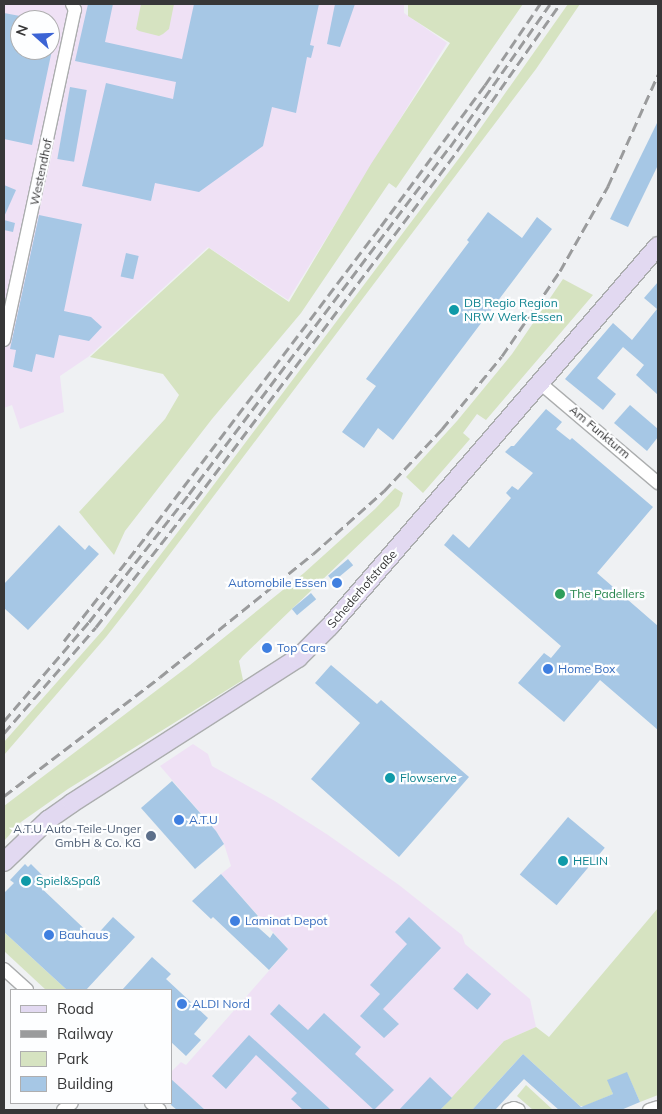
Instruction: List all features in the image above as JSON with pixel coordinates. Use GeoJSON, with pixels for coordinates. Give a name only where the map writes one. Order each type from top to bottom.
{"type":"FeatureCollection","features":[{"type":"Feature","properties":{"kind":"street","name":"Westendhof"},"geometry":{"type":"LineString","coordinates":[[4,340],[75,10],[72,4]]}},
{"type":"Feature","properties":{"kind":"street","name":"Schederhofstraße"},"geometry":{"type":"LineString","coordinates":[[4,862],[48,820],[72,803],[298,658],[330,626],[658,246]]}},
{"type":"Feature","properties":{"kind":"street","name":"Am Funkturm"},"geometry":{"type":"LineString","coordinates":[[540,383],[658,483]]}},
{"type":"Feature","properties":{"kind":"street"},"geometry":{"type":"LineString","coordinates":[[4,969],[26,989]]}},
{"type":"Feature","properties":{"kind":"street"},"geometry":{"type":"LineString","coordinates":[[649,1110],[658,1107]]}},
{"type":"Feature","properties":{"kind":"street"},"geometry":{"type":"LineString","coordinates":[[508,1110],[514,1108],[520,1110]]}},
{"type":"Feature","properties":{"kind":"shaded area"},"geometry":{"type":"Polygon","coordinates":[[[4,4],[404,4],[404,13],[447,43],[288,300],[208,247],[88,357],[60,376],[64,412],[20,429],[12,405],[4,408],[4,4]]]}},
{"type":"Feature","properties":{"kind":"shaded area"},"geometry":{"type":"Polygon","coordinates":[[[193,744],[208,754],[212,766],[275,801],[328,835],[399,885],[462,935],[465,944],[530,999],[536,1027],[504,1041],[440,1110],[205,1110],[172,1080],[172,1071],[181,1062],[186,1065],[288,949],[221,874],[231,866],[224,844],[216,831],[160,766],[193,744]]]}},
{"type":"Feature","properties":{"kind":"green space"},"geometry":{"type":"Polygon","coordinates":[[[141,4],[174,4],[169,29],[159,36],[136,29],[141,4]]]}},
{"type":"Feature","properties":{"kind":"green space"},"geometry":{"type":"Polygon","coordinates":[[[408,4],[523,4],[396,188],[389,183],[301,313],[212,419],[125,531],[114,555],[79,512],[165,419],[179,395],[163,374],[90,357],[209,248],[289,302],[371,164],[450,43],[408,16],[408,4]]]}},
{"type":"Feature","properties":{"kind":"green space"},"geometry":{"type":"Polygon","coordinates":[[[568,4],[580,4],[536,69],[139,595],[106,637],[4,755],[4,742],[103,630],[463,153],[568,4]]]}},
{"type":"Feature","properties":{"kind":"green space"},"geometry":{"type":"Polygon","coordinates":[[[563,279],[593,295],[486,420],[477,414],[463,433],[470,439],[423,493],[406,477],[457,421],[512,354],[563,279]]]}},
{"type":"Feature","properties":{"kind":"green space"},"geometry":{"type":"Polygon","coordinates":[[[395,488],[403,493],[399,506],[239,661],[243,680],[68,789],[21,822],[4,841],[4,806],[190,665],[304,573],[375,509],[395,488]]]}},
{"type":"Feature","properties":{"kind":"green space"},"geometry":{"type":"Polygon","coordinates":[[[658,908],[658,1095],[640,1102],[627,1073],[608,1080],[613,1094],[585,1106],[580,1106],[523,1054],[472,1110],[440,1110],[504,1041],[536,1027],[549,1037],[658,908]]]}},
{"type":"Feature","properties":{"kind":"green space"},"geometry":{"type":"Polygon","coordinates":[[[4,932],[66,989],[45,989],[4,951],[4,932]]]}},
{"type":"Feature","properties":{"kind":"green space"},"geometry":{"type":"Polygon","coordinates":[[[526,1085],[552,1109],[533,1110],[517,1096],[526,1085]]]}},
{"type":"Feature","properties":{"kind":"building"},"geometry":{"type":"Polygon","coordinates":[[[88,4],[113,4],[105,42],[182,59],[194,4],[319,4],[310,45],[314,46],[311,58],[307,57],[296,113],[272,107],[263,146],[199,192],[155,183],[151,201],[82,186],[106,83],[173,99],[176,82],[75,61],[88,4]]]}},
{"type":"Feature","properties":{"kind":"building"},"geometry":{"type":"Polygon","coordinates":[[[335,4],[355,4],[340,47],[327,44],[335,4]]]}},
{"type":"Feature","properties":{"kind":"building"},"geometry":{"type":"Polygon","coordinates":[[[4,13],[10,14],[10,60],[50,60],[32,145],[4,139],[4,13]]]}},
{"type":"Feature","properties":{"kind":"building"},"geometry":{"type":"Polygon","coordinates":[[[70,87],[87,90],[74,162],[57,159],[70,87]]]}},
{"type":"Feature","properties":{"kind":"building"},"geometry":{"type":"Polygon","coordinates":[[[658,121],[658,165],[628,227],[610,219],[658,121]]]}},
{"type":"Feature","properties":{"kind":"building"},"geometry":{"type":"Polygon","coordinates":[[[4,185],[16,190],[4,217],[4,185]]]}},
{"type":"Feature","properties":{"kind":"building","name":"DB Regio Region NRW Werk Essen"},"geometry":{"type":"Polygon","coordinates":[[[488,212],[522,238],[537,217],[552,229],[393,440],[378,428],[364,448],[342,432],[376,386],[366,379],[469,242],[467,240],[488,212]]]}},
{"type":"Feature","properties":{"kind":"building"},"geometry":{"type":"Polygon","coordinates":[[[39,215],[82,224],[64,311],[91,317],[102,327],[89,341],[59,335],[54,358],[36,354],[32,372],[13,367],[16,350],[10,349],[39,215]]]}},
{"type":"Feature","properties":{"kind":"building"},"geometry":{"type":"Polygon","coordinates":[[[4,220],[15,223],[13,232],[4,230],[4,220]]]}},
{"type":"Feature","properties":{"kind":"building"},"geometry":{"type":"Polygon","coordinates":[[[126,253],[139,256],[133,279],[121,276],[126,253]]]}},
{"type":"Feature","properties":{"kind":"building"},"geometry":{"type":"Polygon","coordinates":[[[658,282],[658,395],[636,375],[644,365],[623,347],[597,378],[616,394],[603,410],[565,379],[613,323],[632,340],[657,309],[644,298],[658,282]]]}},
{"type":"Feature","properties":{"kind":"building"},"geometry":{"type":"Polygon","coordinates":[[[630,405],[658,429],[658,437],[647,451],[614,423],[630,405]]]}},
{"type":"Feature","properties":{"kind":"building"},"geometry":{"type":"Polygon","coordinates":[[[546,409],[562,422],[556,429],[570,440],[572,438],[653,507],[597,573],[658,626],[658,730],[600,680],[564,722],[518,683],[544,653],[551,658],[561,646],[444,545],[453,534],[469,548],[511,498],[506,493],[512,486],[518,490],[533,473],[505,452],[511,446],[514,446],[546,409]]]}},
{"type":"Feature","properties":{"kind":"building"},"geometry":{"type":"Polygon","coordinates":[[[59,525],[85,550],[89,545],[99,554],[28,630],[4,608],[4,584],[59,525]]]}},
{"type":"Feature","properties":{"kind":"building"},"geometry":{"type":"Polygon","coordinates":[[[348,559],[353,565],[333,582],[328,576],[348,559]]]}},
{"type":"Feature","properties":{"kind":"building"},"geometry":{"type":"Polygon","coordinates":[[[311,593],[316,599],[297,615],[292,609],[311,593]]]}},
{"type":"Feature","properties":{"kind":"building","name":"Flowserve"},"geometry":{"type":"Polygon","coordinates":[[[331,665],[377,704],[381,700],[469,777],[399,857],[311,779],[360,723],[315,683],[331,665]]]}},
{"type":"Feature","properties":{"kind":"building","name":"A.T.U"},"geometry":{"type":"Polygon","coordinates":[[[172,781],[216,831],[224,844],[195,869],[141,808],[172,781]]]}},
{"type":"Feature","properties":{"kind":"building","name":"HELIN"},"geometry":{"type":"Polygon","coordinates":[[[568,817],[605,848],[557,905],[520,874],[568,817]]]}},
{"type":"Feature","properties":{"kind":"building","name":"Bauhaus"},"geometry":{"type":"Polygon","coordinates":[[[25,864],[28,867],[31,864],[44,877],[37,884],[94,938],[113,917],[135,937],[87,989],[66,989],[4,932],[4,893],[14,883],[10,880],[25,864]]]}},
{"type":"Feature","properties":{"kind":"building","name":"Laminat Depot"},"geometry":{"type":"Polygon","coordinates":[[[221,874],[258,916],[252,922],[270,938],[273,933],[288,949],[269,970],[213,917],[211,919],[192,901],[221,874]]]}},
{"type":"Feature","properties":{"kind":"building"},"geometry":{"type":"Polygon","coordinates":[[[409,917],[441,948],[383,1009],[399,1024],[384,1038],[360,1016],[380,994],[370,985],[407,944],[395,932],[409,917]]]}},
{"type":"Feature","properties":{"kind":"building","name":"ALDI Nord"},"geometry":{"type":"Polygon","coordinates":[[[152,957],[171,974],[166,979],[208,1018],[194,1034],[201,1040],[186,1056],[172,1043],[172,989],[123,989],[152,957]]]}},
{"type":"Feature","properties":{"kind":"building"},"geometry":{"type":"Polygon","coordinates":[[[467,973],[491,994],[477,1010],[453,989],[467,973]]]}},
{"type":"Feature","properties":{"kind":"building"},"geometry":{"type":"Polygon","coordinates":[[[279,1004],[308,1030],[324,1013],[361,1047],[355,1054],[394,1090],[374,1110],[270,1014],[279,1004]]]}},
{"type":"Feature","properties":{"kind":"building"},"geometry":{"type":"Polygon","coordinates":[[[249,1035],[331,1110],[303,1110],[291,1099],[297,1093],[256,1055],[226,1089],[212,1076],[249,1035]]]}},
{"type":"Feature","properties":{"kind":"building"},"geometry":{"type":"Polygon","coordinates":[[[523,1054],[581,1107],[613,1094],[607,1080],[627,1072],[640,1102],[621,1110],[559,1110],[524,1079],[495,1110],[472,1110],[523,1054]]]}},
{"type":"Feature","properties":{"kind":"building"},"geometry":{"type":"Polygon","coordinates":[[[430,1077],[452,1098],[440,1110],[399,1110],[430,1077]]]}},
{"type":"Feature","properties":{"kind":"building"},"geometry":{"type":"Polygon","coordinates":[[[172,1080],[205,1110],[177,1110],[171,1105],[172,1080]]]}},
{"type":"Feature","properties":{"kind":"railway"},"geometry":{"type":"LineString","coordinates":[[64,641],[147,535],[381,226],[485,85],[540,4]]}},
{"type":"Feature","properties":{"kind":"railway"},"geometry":{"type":"LineString","coordinates":[[4,721],[89,622],[189,494],[450,147],[550,4]]}},
{"type":"Feature","properties":{"kind":"railway"},"geometry":{"type":"LineString","coordinates":[[4,733],[96,627],[196,499],[457,151],[560,4]]}},
{"type":"Feature","properties":{"kind":"railway"},"geometry":{"type":"LineString","coordinates":[[4,796],[160,677],[313,554],[384,491],[442,429],[502,356],[560,271],[608,186],[658,75]]}},
{"type":"Feature","properties":{"kind":"place","name":"DB Regio Region NRW Werk Essen"},"geometry":{"type":"Point","coordinates":[454,310]}},
{"type":"Feature","properties":{"kind":"place","name":"Automobile Essen"},"geometry":{"type":"Point","coordinates":[337,583]}},
{"type":"Feature","properties":{"kind":"place","name":"The Padellers"},"geometry":{"type":"Point","coordinates":[560,594]}},
{"type":"Feature","properties":{"kind":"place","name":"Top Cars"},"geometry":{"type":"Point","coordinates":[267,648]}},
{"type":"Feature","properties":{"kind":"place","name":"Home Box"},"geometry":{"type":"Point","coordinates":[548,669]}},
{"type":"Feature","properties":{"kind":"place","name":"Flowserve"},"geometry":{"type":"Point","coordinates":[390,778]}},
{"type":"Feature","properties":{"kind":"place","name":"A.T.U"},"geometry":{"type":"Point","coordinates":[179,820]}},
{"type":"Feature","properties":{"kind":"place","name":"A.T.U Auto-Teile-Unger GmbH & Co. KG"},"geometry":{"type":"Point","coordinates":[151,836]}},
{"type":"Feature","properties":{"kind":"place","name":"HELIN"},"geometry":{"type":"Point","coordinates":[563,861]}},
{"type":"Feature","properties":{"kind":"place","name":"Spiel&Spaß"},"geometry":{"type":"Point","coordinates":[26,881]}},
{"type":"Feature","properties":{"kind":"place","name":"Laminat Depot"},"geometry":{"type":"Point","coordinates":[235,921]}},
{"type":"Feature","properties":{"kind":"place","name":"Bauhaus"},"geometry":{"type":"Point","coordinates":[49,935]}},
{"type":"Feature","properties":{"kind":"place","name":"ALDI Nord"},"geometry":{"type":"Point","coordinates":[182,1004]}}]}
